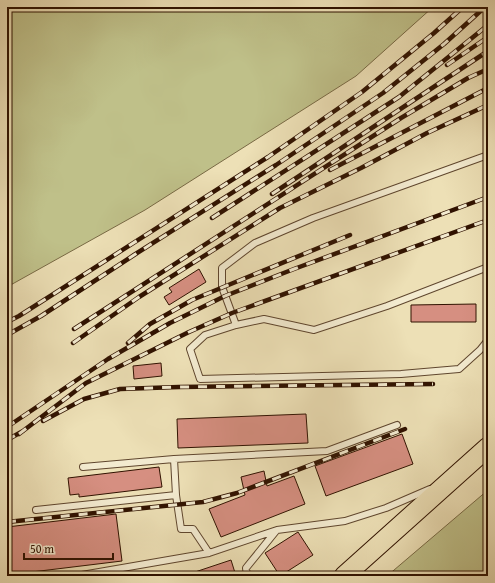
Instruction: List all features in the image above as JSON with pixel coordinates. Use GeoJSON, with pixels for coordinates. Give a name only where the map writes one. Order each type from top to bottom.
{"type":"FeatureCollection","features":[{"type":"Feature","properties":{"kind":"main road"},"geometry":{"type":"LineString","coordinates":[[344,576],[488,447]]}},
{"type":"Feature","properties":{"kind":"lane"},"geometry":{"type":"LineString","coordinates":[[236,326],[222,287],[222,268],[255,243],[313,218],[488,155]]}},
{"type":"Feature","properties":{"kind":"lane"},"geometry":{"type":"LineString","coordinates":[[488,266],[387,306],[314,330],[264,319],[205,336],[190,348],[200,379],[401,374],[459,369],[480,350],[488,340]]}},
{"type":"Feature","properties":{"kind":"lane"},"geometry":{"type":"LineString","coordinates":[[83,467],[174,459],[327,451],[397,425]]}},
{"type":"Feature","properties":{"kind":"lane"},"geometry":{"type":"LineString","coordinates":[[174,459],[176,495],[181,529],[193,529],[210,553]]}},
{"type":"Feature","properties":{"kind":"lane"},"geometry":{"type":"LineString","coordinates":[[76,576],[210,553],[277,530],[345,521],[386,508],[450,481]]}},
{"type":"Feature","properties":{"kind":"lane"},"geometry":{"type":"LineString","coordinates":[[36,510],[176,495]]}},
{"type":"Feature","properties":{"kind":"lane"},"geometry":{"type":"LineString","coordinates":[[246,576],[246,568],[277,530]]}},
{"type":"Feature","properties":{"kind":"green space"},"geometry":{"type":"Polygon","coordinates":[[[7,7],[433,7],[356,76],[145,210],[7,287],[7,7]]]}},
{"type":"Feature","properties":{"kind":"green space"},"geometry":{"type":"Polygon","coordinates":[[[488,490],[488,576],[387,576],[488,490]]]}},
{"type":"Feature","properties":{"kind":"building"},"geometry":{"type":"Polygon","coordinates":[[[199,269],[206,282],[169,305],[164,297],[172,292],[169,288],[199,269]]]}},
{"type":"Feature","properties":{"kind":"building"},"geometry":{"type":"Polygon","coordinates":[[[476,304],[476,322],[411,322],[411,305],[476,304]]]}},
{"type":"Feature","properties":{"kind":"building"},"geometry":{"type":"Polygon","coordinates":[[[161,363],[162,376],[134,379],[133,366],[161,363]]]}},
{"type":"Feature","properties":{"kind":"building"},"geometry":{"type":"Polygon","coordinates":[[[306,414],[308,443],[178,448],[177,419],[306,414]]]}},
{"type":"Feature","properties":{"kind":"building"},"geometry":{"type":"Polygon","coordinates":[[[402,434],[413,464],[326,496],[315,466],[402,434]]]}},
{"type":"Feature","properties":{"kind":"building"},"geometry":{"type":"Polygon","coordinates":[[[159,467],[162,487],[79,497],[79,494],[70,495],[68,478],[159,467]]]}},
{"type":"Feature","properties":{"kind":"building"},"geometry":{"type":"Polygon","coordinates":[[[264,471],[267,486],[294,476],[305,504],[221,537],[209,509],[245,495],[241,477],[264,471]]]}},
{"type":"Feature","properties":{"kind":"building"},"geometry":{"type":"Polygon","coordinates":[[[116,514],[122,561],[7,575],[7,527],[116,514]]]}},
{"type":"Feature","properties":{"kind":"building"},"geometry":{"type":"Polygon","coordinates":[[[298,532],[313,555],[280,576],[265,553],[298,532]]]}},
{"type":"Feature","properties":{"kind":"building"},"geometry":{"type":"Polygon","coordinates":[[[231,560],[236,576],[190,576],[189,574],[231,560]]]}},
{"type":"Feature","properties":{"kind":"railway"},"geometry":{"type":"LineString","coordinates":[[7,322],[19,316],[268,157],[362,92],[434,33],[463,7]]}},
{"type":"Feature","properties":{"kind":"railway"},"geometry":{"type":"LineString","coordinates":[[7,335],[41,316],[276,165],[383,93],[444,44],[485,7]]}},
{"type":"Feature","properties":{"kind":"railway"},"geometry":{"type":"LineString","coordinates":[[212,218],[399,97],[488,25]]}},
{"type":"Feature","properties":{"kind":"railway"},"geometry":{"type":"LineString","coordinates":[[447,65],[488,37]]}},
{"type":"Feature","properties":{"kind":"railway"},"geometry":{"type":"LineString","coordinates":[[272,194],[488,51]]}},
{"type":"Feature","properties":{"kind":"railway"},"geometry":{"type":"LineString","coordinates":[[74,329],[401,118],[468,78],[488,69]]}},
{"type":"Feature","properties":{"kind":"railway"},"geometry":{"type":"LineString","coordinates":[[330,170],[488,88]]}},
{"type":"Feature","properties":{"kind":"railway"},"geometry":{"type":"LineString","coordinates":[[73,343],[139,297],[280,208],[427,133],[488,105]]}},
{"type":"Feature","properties":{"kind":"railway"},"geometry":{"type":"LineString","coordinates":[[7,427],[108,359],[170,323],[225,296],[488,197]]}},
{"type":"Feature","properties":{"kind":"railway"},"geometry":{"type":"LineString","coordinates":[[19,434],[86,383],[189,332],[232,313],[488,220]]}},
{"type":"Feature","properties":{"kind":"railway"},"geometry":{"type":"LineString","coordinates":[[128,343],[150,324],[192,300],[350,235]]}},
{"type":"Feature","properties":{"kind":"railway"},"geometry":{"type":"LineString","coordinates":[[43,421],[84,399],[120,389],[433,384]]}},
{"type":"Feature","properties":{"kind":"railway"},"geometry":{"type":"LineString","coordinates":[[7,522],[203,502],[237,493],[405,429]]}},
{"type":"Feature","properties":{"kind":"railway"},"geometry":{"type":"LineString","coordinates":[[7,440],[23,431]]}}]}
